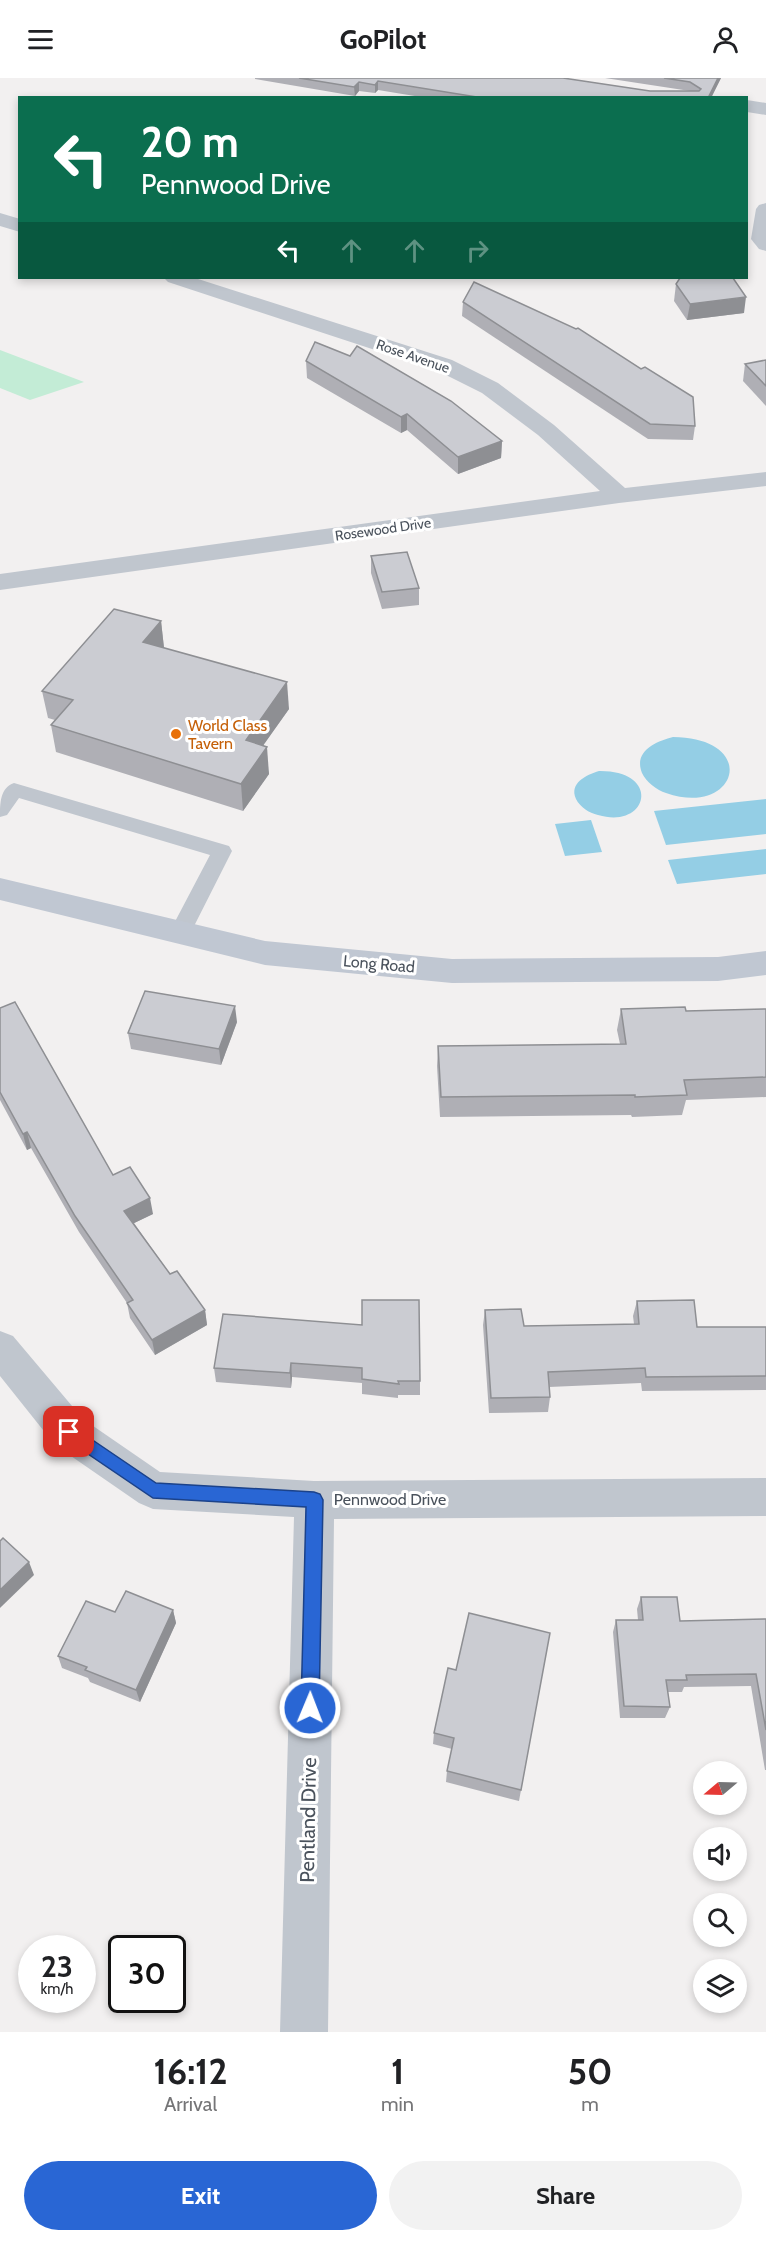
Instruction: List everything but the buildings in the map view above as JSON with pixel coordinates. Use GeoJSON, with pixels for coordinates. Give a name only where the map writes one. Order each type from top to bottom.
{"type":"FeatureCollection","features":[{"type":"Feature","properties":{"kind":"street"},"geometry":{"type":"LineString","coordinates":[[748,106],[766,109]]}},
{"type":"Feature","properties":{"kind":"street"},"geometry":{"type":"LineString","coordinates":[[766,209],[761,239],[766,245]]}},
{"type":"Feature","properties":{"kind":"street"},"geometry":{"type":"LineString","coordinates":[[0,219],[18,225]]}},
{"type":"Feature","properties":{"kind":"street","name":"Rose Avenue"},"geometry":{"type":"LineString","coordinates":[[178,279],[444,365],[490,388],[546,430],[619,496]]}},
{"type":"Feature","properties":{"kind":"street","name":"Rosewood Drive"},"geometry":{"type":"LineString","coordinates":[[2,580],[619,496],[766,479]]}},
{"type":"Feature","properties":{"kind":"street","name":"Long Road"},"geometry":{"type":"LineString","coordinates":[[0,889],[265,953],[452,970],[718,969],[766,963]]}},
{"type":"Feature","properties":{"kind":"street","name":"Pennwood Drive"},"geometry":{"type":"LineString","coordinates":[[0,1348],[69,1432],[153,1490],[314,1500],[766,1497]]}},
{"type":"Feature","properties":{"kind":"street","name":"Pentland Drive"},"geometry":{"type":"LineString","coordinates":[[304,2032],[314,1500]]}},
{"type":"Feature","properties":{"kind":"lane"},"geometry":{"type":"LineString","coordinates":[[0,810],[14,790],[222,851],[180,933]]}},
{"type":"Feature","properties":{"kind":"green space"},"geometry":{"type":"Polygon","coordinates":[[[0,350],[84,382],[30,400],[0,388],[0,350]]]}},
{"type":"Feature","properties":{"kind":"water"},"geometry":{"type":"Polygon","coordinates":[[[673,737],[701,741],[719,750],[728,762],[729,775],[723,787],[709,795],[690,798],[666,793],[649,782],[642,773],[640,765],[644,753],[654,744],[673,737]]]}},
{"type":"Feature","properties":{"kind":"water"},"geometry":{"type":"Polygon","coordinates":[[[599,771],[619,773],[633,780],[640,788],[641,798],[637,807],[629,814],[615,817],[595,814],[582,807],[576,799],[575,788],[580,780],[599,771]]]}},
{"type":"Feature","properties":{"kind":"water"},"geometry":{"type":"Polygon","coordinates":[[[766,799],[766,834],[666,845],[654,811],[766,799]]]}},
{"type":"Feature","properties":{"kind":"water"},"geometry":{"type":"Polygon","coordinates":[[[591,820],[602,852],[565,856],[555,824],[591,820]]]}},
{"type":"Feature","properties":{"kind":"water"},"geometry":{"type":"Polygon","coordinates":[[[766,849],[766,874],[677,884],[668,860],[766,849]]]}},
{"type":"Feature","properties":{"kind":"place","name":"World Class Tavern"},"geometry":{"type":"Point","coordinates":[176,734]}},
{"type":"Feature","properties":{"kind":"route"},"geometry":{"type":"LineString","coordinates":[[69,1432],[153,1490],[314,1500],[310,1708]]}}]}
